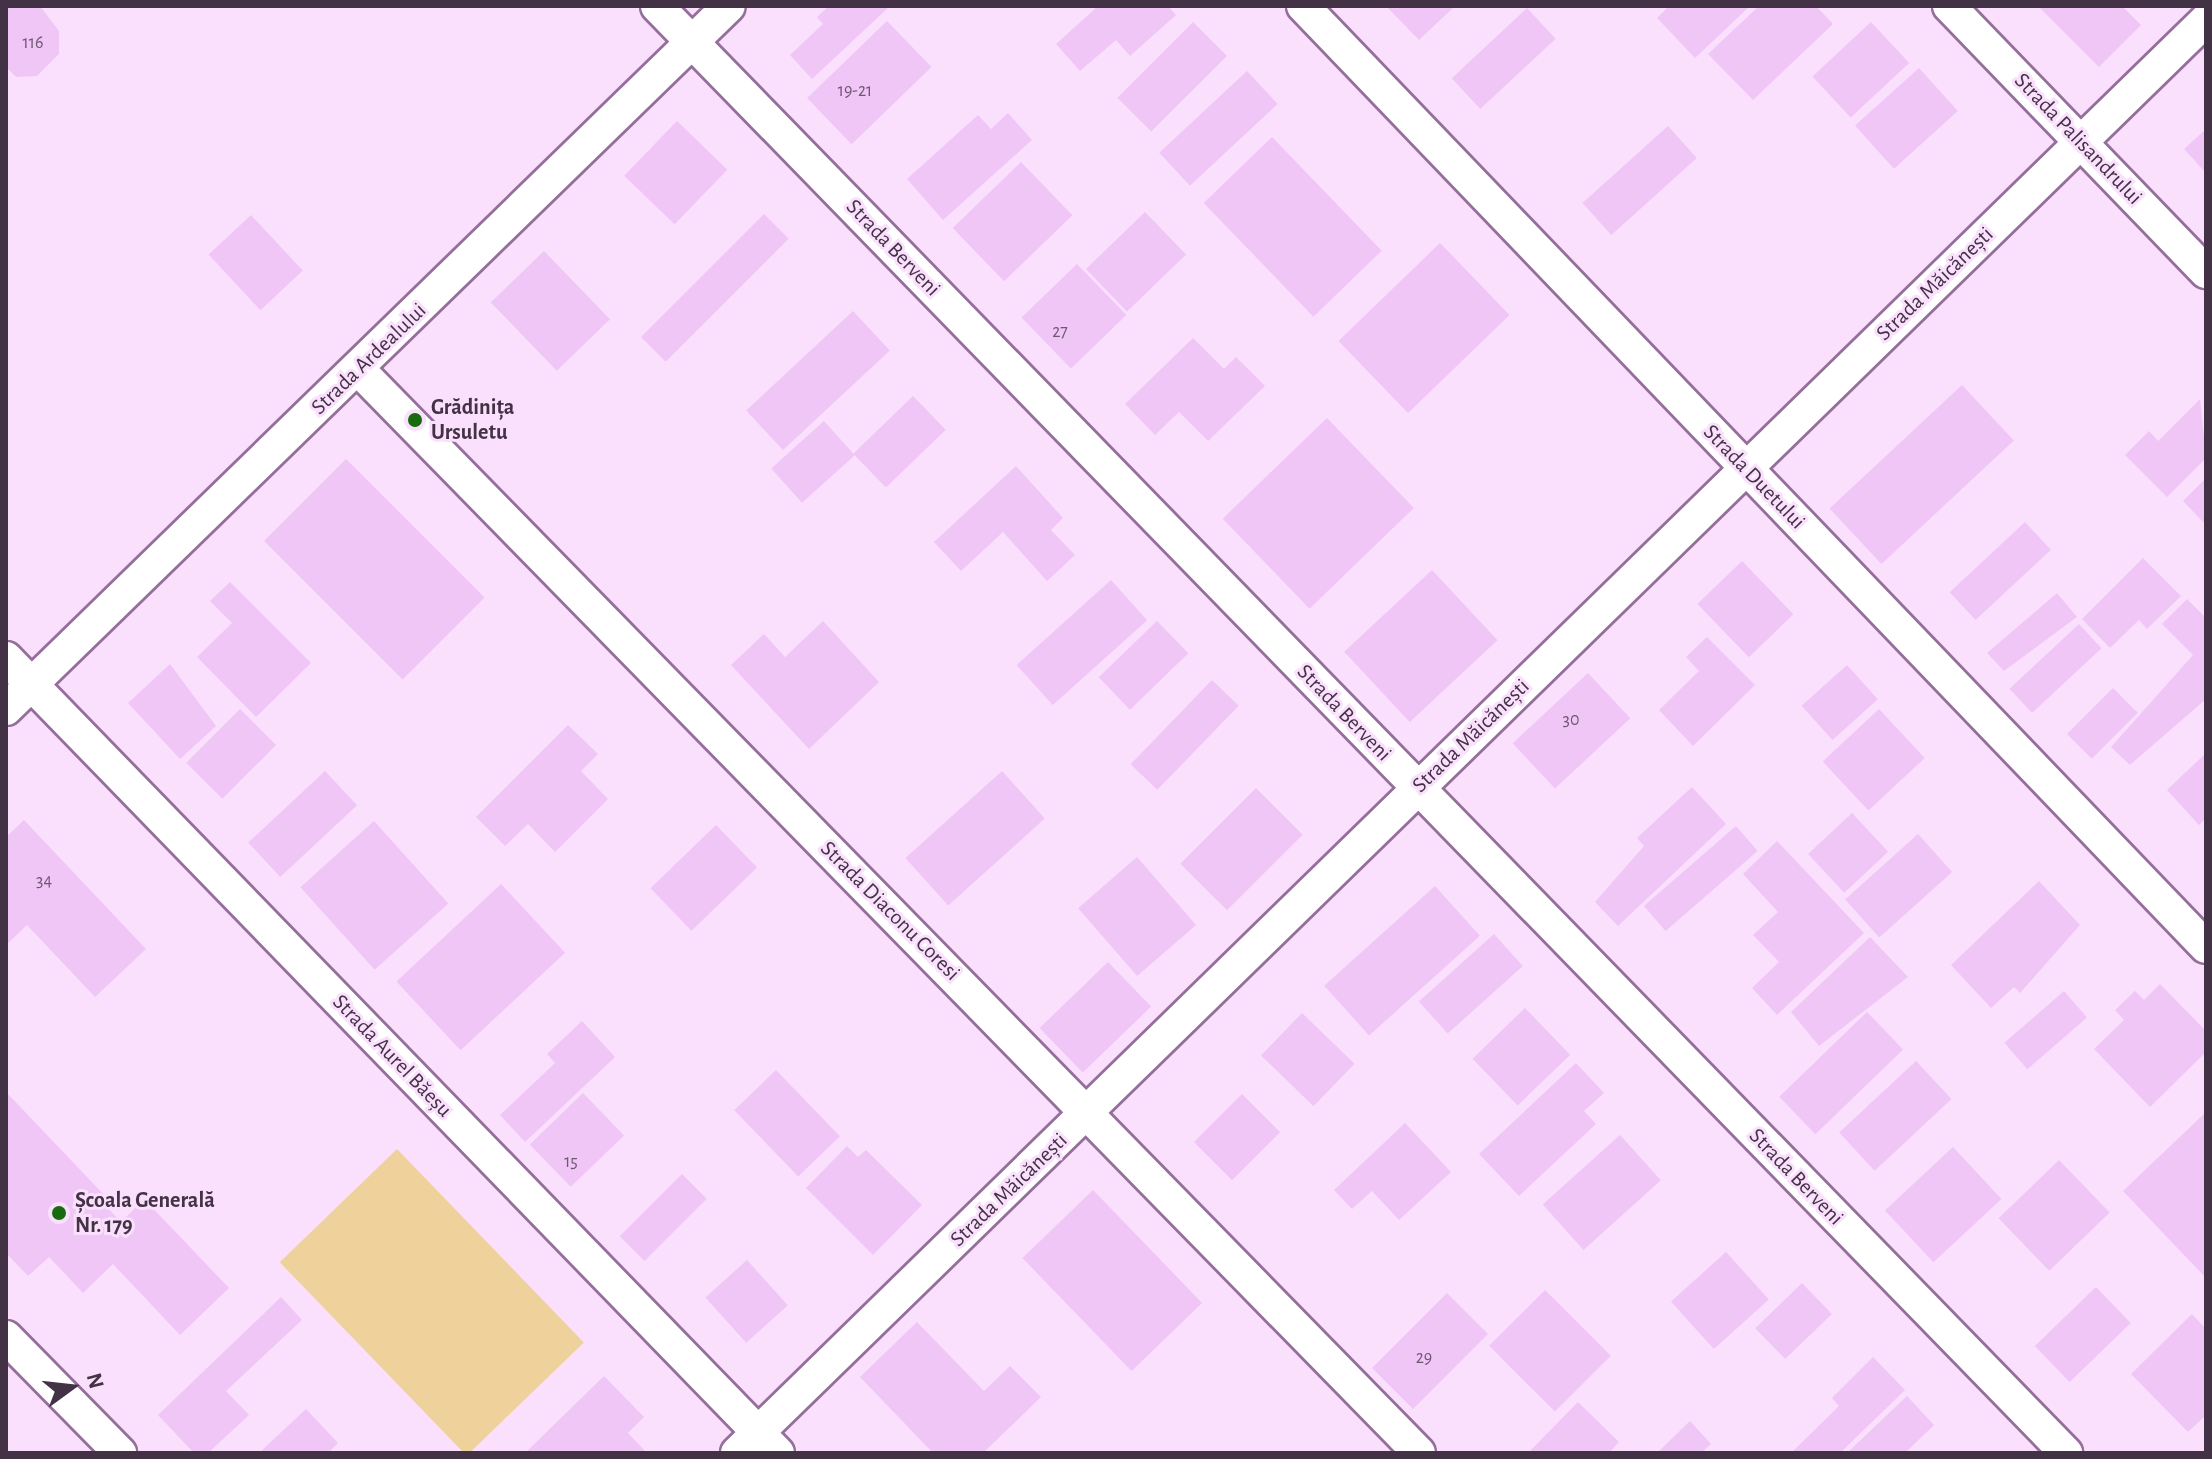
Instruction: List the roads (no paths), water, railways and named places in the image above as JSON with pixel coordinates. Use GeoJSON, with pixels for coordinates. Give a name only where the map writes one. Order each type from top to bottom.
{"type":"FeatureCollection","features":[{"type":"Feature","properties":{"kind":"street","name":"Strada Berveni"},"geometry":{"type":"LineString","coordinates":[[657,6],[2066,1453]]}},
{"type":"Feature","properties":{"kind":"street","name":"Strada Ardealului"},"geometry":{"type":"LineString","coordinates":[[6,709],[359,370],[729,6]]}},
{"type":"Feature","properties":{"kind":"street","name":"Strada Duetului"},"geometry":{"type":"LineString","coordinates":[[1303,6],[2206,947]]}},
{"type":"Feature","properties":{"kind":"street","name":"Strada Palisandrului"},"geometry":{"type":"LineString","coordinates":[[1949,6],[2206,272]]}},
{"type":"Feature","properties":{"kind":"street","name":"Strada Măicănești"},"geometry":{"type":"LineString","coordinates":[[758,1446],[1417,788],[2206,20]]}},
{"type":"Feature","properties":{"kind":"street","name":"Strada Diaconu Coresi"},"geometry":{"type":"LineString","coordinates":[[359,370],[1419,1453]]}},
{"type":"Feature","properties":{"kind":"street","name":"Strada Aurel Băeșu"},"geometry":{"type":"LineString","coordinates":[[6,658],[758,1446]]}},
{"type":"Feature","properties":{"kind":"street"},"geometry":{"type":"LineString","coordinates":[[6,1337],[120,1453]]}},
{"type":"Feature","properties":{"kind":"place","name":"Grădinița Ursuletu"},"geometry":{"type":"Point","coordinates":[415,420]}},
{"type":"Feature","properties":{"kind":"place","name":"Școala Generală Nr. 179"},"geometry":{"type":"Point","coordinates":[59,1213]}}]}
